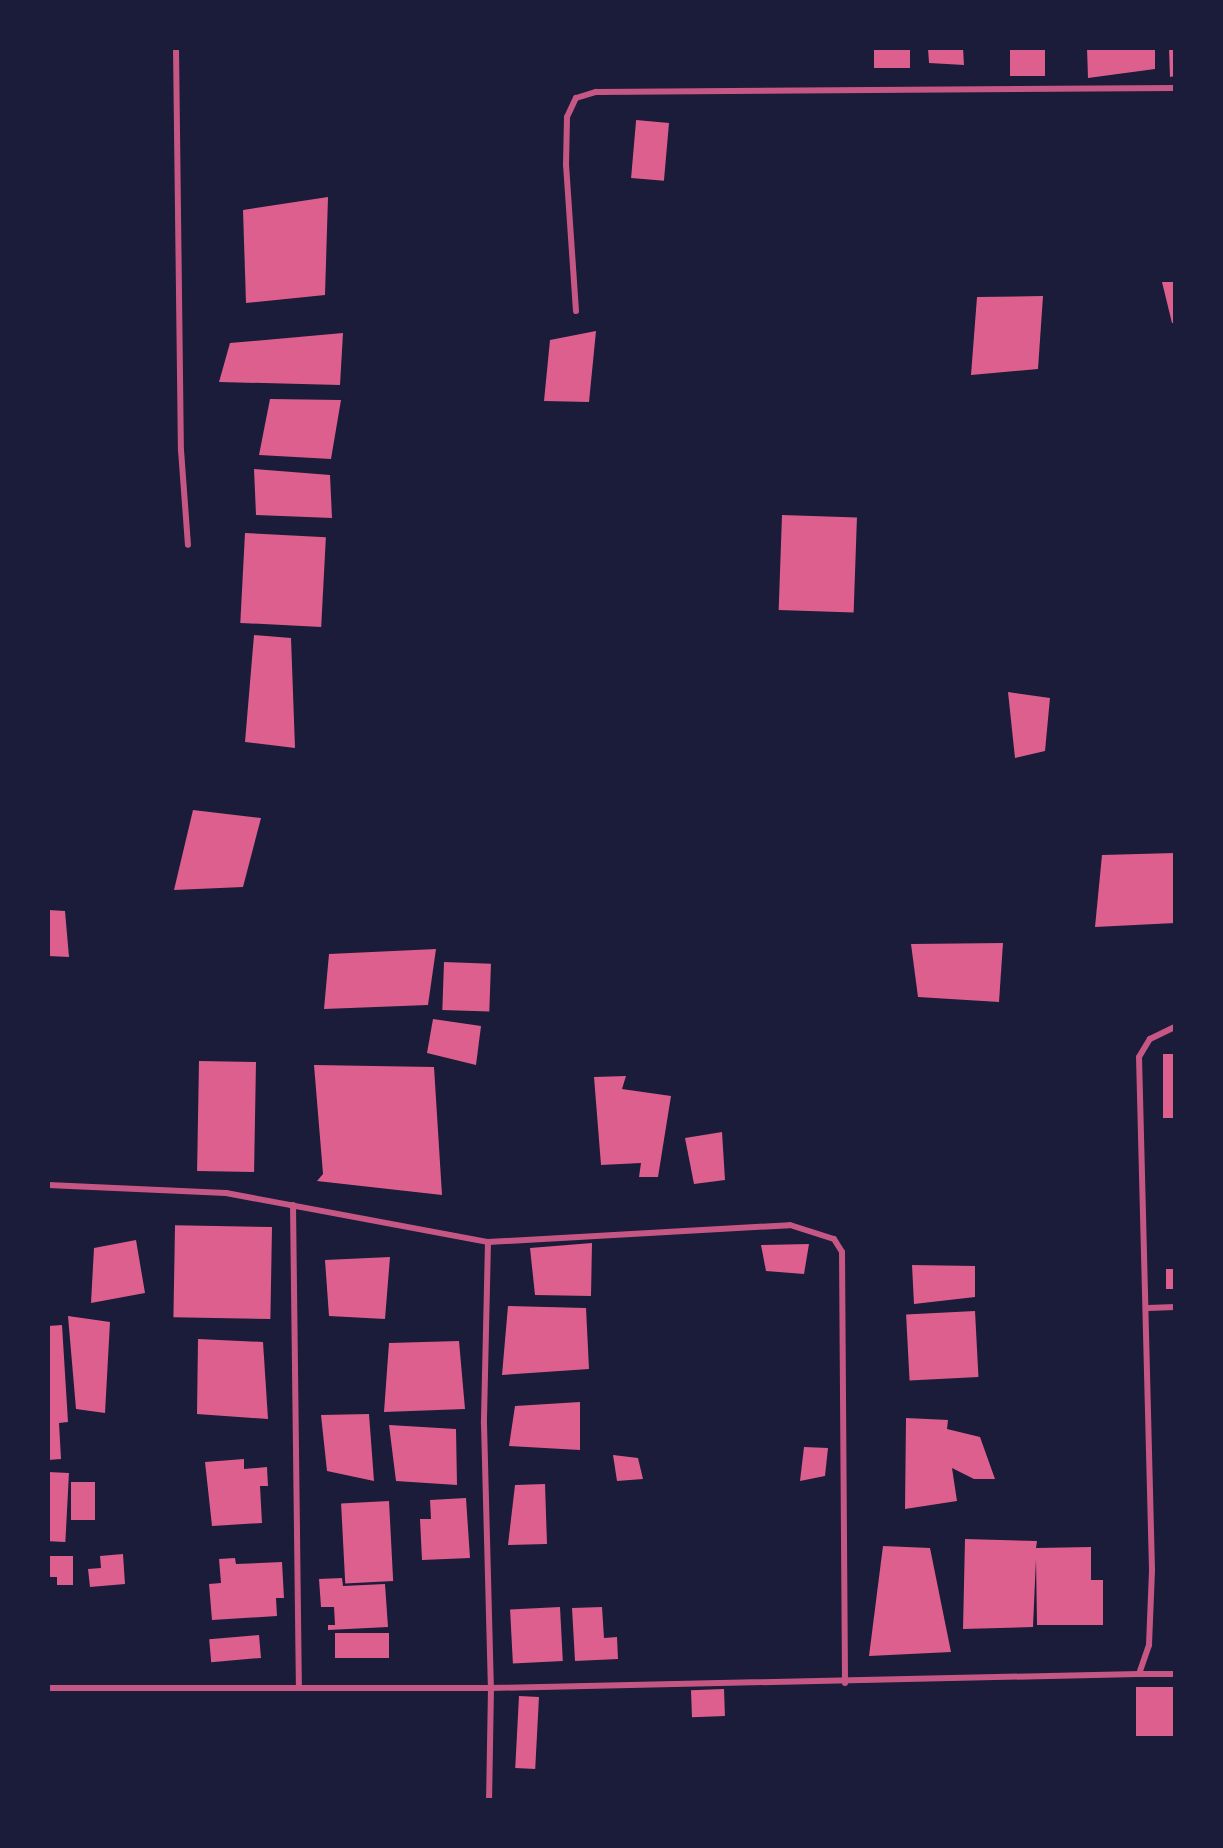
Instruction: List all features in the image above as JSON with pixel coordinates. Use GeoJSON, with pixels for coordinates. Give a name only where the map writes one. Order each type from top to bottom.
{"type":"FeatureCollection","features":[{"type":"Feature","properties":{"kind":"street"},"geometry":{"type":"LineString","coordinates":[[176,48],[181,450],[188,545]]}},
{"type":"Feature","properties":{"kind":"street"},"geometry":{"type":"LineString","coordinates":[[576,311],[566,165],[567,117],[576,98],[596,92],[1175,88]]}},
{"type":"Feature","properties":{"kind":"street"},"geometry":{"type":"LineString","coordinates":[[1139,1674],[1149,1645],[1152,1570],[1148,1308],[1141,1218],[1139,1057],[1150,1039],[1175,1027]]}},
{"type":"Feature","properties":{"kind":"street"},"geometry":{"type":"LineString","coordinates":[[48,1185],[226,1193],[488,1242],[790,1225],[834,1239],[842,1252],[845,1683]]}},
{"type":"Feature","properties":{"kind":"street"},"geometry":{"type":"LineString","coordinates":[[293,1205],[299,1688]]}},
{"type":"Feature","properties":{"kind":"street"},"geometry":{"type":"LineString","coordinates":[[488,1242],[484,1424],[491,1688],[489,1800]]}},
{"type":"Feature","properties":{"kind":"street"},"geometry":{"type":"LineString","coordinates":[[1148,1308],[1175,1307]]}},
{"type":"Feature","properties":{"kind":"street"},"geometry":{"type":"LineString","coordinates":[[48,1688],[491,1688],[845,1683],[1175,1674]]}},
{"type":"Feature","properties":{"kind":"building"},"geometry":{"type":"Polygon","coordinates":[[[874,48],[910,48],[910,68],[874,68],[874,48]]]}},
{"type":"Feature","properties":{"kind":"building"},"geometry":{"type":"Polygon","coordinates":[[[928,48],[963,48],[964,65],[929,63],[928,48]]]}},
{"type":"Feature","properties":{"kind":"building"},"geometry":{"type":"Polygon","coordinates":[[[1010,48],[1045,48],[1045,76],[1010,76],[1010,48]]]}},
{"type":"Feature","properties":{"kind":"building"},"geometry":{"type":"Polygon","coordinates":[[[1087,48],[1155,48],[1155,69],[1088,78],[1087,48]]]}},
{"type":"Feature","properties":{"kind":"building"},"geometry":{"type":"Polygon","coordinates":[[[1169,48],[1175,48],[1175,76],[1170,77],[1169,48]]]}},
{"type":"Feature","properties":{"kind":"building"},"geometry":{"type":"Polygon","coordinates":[[[636,120],[669,123],[664,181],[631,178],[636,120]]]}},
{"type":"Feature","properties":{"kind":"building"},"geometry":{"type":"Polygon","coordinates":[[[328,197],[325,295],[246,303],[243,210],[328,197]]]}},
{"type":"Feature","properties":{"kind":"building"},"geometry":{"type":"Polygon","coordinates":[[[1162,282],[1175,282],[1175,323],[1172,323],[1162,282]]]}},
{"type":"Feature","properties":{"kind":"building"},"geometry":{"type":"Polygon","coordinates":[[[1043,296],[1038,369],[971,375],[977,297],[1043,296]]]}},
{"type":"Feature","properties":{"kind":"building"},"geometry":{"type":"Polygon","coordinates":[[[596,331],[589,402],[544,401],[550,340],[596,331]]]}},
{"type":"Feature","properties":{"kind":"building"},"geometry":{"type":"Polygon","coordinates":[[[343,333],[340,385],[219,382],[230,343],[343,333]]]}},
{"type":"Feature","properties":{"kind":"building"},"geometry":{"type":"Polygon","coordinates":[[[270,399],[341,400],[331,459],[259,455],[270,399]]]}},
{"type":"Feature","properties":{"kind":"building"},"geometry":{"type":"Polygon","coordinates":[[[254,469],[330,475],[332,518],[256,515],[254,469]]]}},
{"type":"Feature","properties":{"kind":"building"},"geometry":{"type":"Polygon","coordinates":[[[782,515],[857,518],[854,613],[779,610],[782,515]]]}},
{"type":"Feature","properties":{"kind":"building"},"geometry":{"type":"Polygon","coordinates":[[[245,533],[326,537],[321,627],[240,623],[245,533]]]}},
{"type":"Feature","properties":{"kind":"building"},"geometry":{"type":"Polygon","coordinates":[[[254,635],[291,638],[295,748],[245,742],[254,635]]]}},
{"type":"Feature","properties":{"kind":"building"},"geometry":{"type":"Polygon","coordinates":[[[1008,692],[1050,698],[1045,751],[1015,758],[1008,692]]]}},
{"type":"Feature","properties":{"kind":"building"},"geometry":{"type":"Polygon","coordinates":[[[193,810],[261,818],[243,887],[174,890],[193,810]]]}},
{"type":"Feature","properties":{"kind":"building"},"geometry":{"type":"Polygon","coordinates":[[[1175,853],[1175,923],[1095,927],[1102,855],[1175,853]]]}},
{"type":"Feature","properties":{"kind":"building"},"geometry":{"type":"Polygon","coordinates":[[[48,910],[65,911],[69,957],[48,956],[48,910]]]}},
{"type":"Feature","properties":{"kind":"building"},"geometry":{"type":"Polygon","coordinates":[[[1003,943],[999,1002],[918,997],[911,944],[1003,943]]]}},
{"type":"Feature","properties":{"kind":"building"},"geometry":{"type":"Polygon","coordinates":[[[436,949],[428,1005],[324,1009],[329,954],[436,949]]]}},
{"type":"Feature","properties":{"kind":"building"},"geometry":{"type":"Polygon","coordinates":[[[444,962],[491,964],[489,1012],[442,1010],[444,962]]]}},
{"type":"Feature","properties":{"kind":"building"},"geometry":{"type":"Polygon","coordinates":[[[433,1019],[481,1026],[476,1065],[427,1053],[433,1019]]]}},
{"type":"Feature","properties":{"kind":"building"},"geometry":{"type":"Polygon","coordinates":[[[1163,1054],[1175,1054],[1175,1118],[1163,1118],[1163,1054]]]}},
{"type":"Feature","properties":{"kind":"building"},"geometry":{"type":"Polygon","coordinates":[[[199,1061],[256,1062],[254,1172],[197,1171],[199,1061]]]}},
{"type":"Feature","properties":{"kind":"building"},"geometry":{"type":"Polygon","coordinates":[[[314,1065],[434,1067],[442,1195],[317,1181],[323,1174],[314,1065]]]}},
{"type":"Feature","properties":{"kind":"building"},"geometry":{"type":"Polygon","coordinates":[[[626,1076],[622,1089],[671,1096],[658,1177],[639,1177],[641,1163],[601,1165],[594,1077],[626,1076]]]}},
{"type":"Feature","properties":{"kind":"building"},"geometry":{"type":"Polygon","coordinates":[[[722,1132],[725,1180],[694,1184],[685,1138],[722,1132]]]}},
{"type":"Feature","properties":{"kind":"building"},"geometry":{"type":"Polygon","coordinates":[[[175,1225],[272,1227],[270,1319],[173,1317],[175,1225]]]}},
{"type":"Feature","properties":{"kind":"building"},"geometry":{"type":"Polygon","coordinates":[[[136,1240],[145,1293],[91,1303],[94,1248],[136,1240]]]}},
{"type":"Feature","properties":{"kind":"building"},"geometry":{"type":"Polygon","coordinates":[[[592,1243],[591,1296],[535,1295],[530,1248],[592,1243]]]}},
{"type":"Feature","properties":{"kind":"building"},"geometry":{"type":"Polygon","coordinates":[[[809,1244],[804,1274],[766,1271],[761,1245],[809,1244]]]}},
{"type":"Feature","properties":{"kind":"building"},"geometry":{"type":"Polygon","coordinates":[[[390,1257],[385,1319],[329,1316],[325,1260],[390,1257]]]}},
{"type":"Feature","properties":{"kind":"building"},"geometry":{"type":"Polygon","coordinates":[[[912,1265],[975,1266],[975,1297],[914,1304],[912,1265]]]}},
{"type":"Feature","properties":{"kind":"building"},"geometry":{"type":"Polygon","coordinates":[[[1166,1269],[1175,1269],[1175,1289],[1166,1289],[1166,1269]]]}},
{"type":"Feature","properties":{"kind":"building"},"geometry":{"type":"Polygon","coordinates":[[[508,1306],[586,1308],[589,1369],[502,1375],[508,1306]]]}},
{"type":"Feature","properties":{"kind":"building"},"geometry":{"type":"Polygon","coordinates":[[[975,1311],[978,1377],[910,1381],[906,1315],[975,1311]]]}},
{"type":"Feature","properties":{"kind":"building"},"geometry":{"type":"Polygon","coordinates":[[[68,1316],[110,1322],[105,1413],[76,1409],[68,1316]]]}},
{"type":"Feature","properties":{"kind":"building"},"geometry":{"type":"Polygon","coordinates":[[[62,1325],[68,1422],[59,1423],[61,1459],[48,1460],[48,1326],[62,1325]]]}},
{"type":"Feature","properties":{"kind":"building"},"geometry":{"type":"Polygon","coordinates":[[[198,1339],[263,1342],[268,1419],[197,1414],[198,1339]]]}},
{"type":"Feature","properties":{"kind":"building"},"geometry":{"type":"Polygon","coordinates":[[[459,1341],[465,1409],[384,1412],[389,1343],[459,1341]]]}},
{"type":"Feature","properties":{"kind":"building"},"geometry":{"type":"Polygon","coordinates":[[[580,1402],[580,1450],[509,1446],[515,1406],[580,1402]]]}},
{"type":"Feature","properties":{"kind":"building"},"geometry":{"type":"Polygon","coordinates":[[[369,1414],[374,1481],[327,1471],[321,1415],[369,1414]]]}},
{"type":"Feature","properties":{"kind":"building"},"geometry":{"type":"Polygon","coordinates":[[[906,1418],[948,1420],[947,1429],[980,1437],[995,1479],[974,1479],[952,1468],[957,1501],[905,1509],[906,1418]]]}},
{"type":"Feature","properties":{"kind":"building"},"geometry":{"type":"Polygon","coordinates":[[[389,1425],[456,1429],[457,1485],[396,1481],[389,1425]]]}},
{"type":"Feature","properties":{"kind":"building"},"geometry":{"type":"Polygon","coordinates":[[[804,1447],[828,1448],[825,1476],[800,1481],[804,1447]]]}},
{"type":"Feature","properties":{"kind":"building"},"geometry":{"type":"Polygon","coordinates":[[[613,1455],[638,1458],[643,1479],[617,1481],[613,1455]]]}},
{"type":"Feature","properties":{"kind":"building"},"geometry":{"type":"Polygon","coordinates":[[[244,1459],[244,1469],[267,1467],[268,1486],[260,1486],[262,1523],[212,1526],[205,1462],[244,1459]]]}},
{"type":"Feature","properties":{"kind":"building"},"geometry":{"type":"Polygon","coordinates":[[[48,1472],[69,1473],[65,1542],[48,1541],[48,1472]]]}},
{"type":"Feature","properties":{"kind":"building"},"geometry":{"type":"Polygon","coordinates":[[[71,1482],[95,1482],[95,1520],[71,1520],[71,1482]]]}},
{"type":"Feature","properties":{"kind":"building"},"geometry":{"type":"Polygon","coordinates":[[[545,1484],[547,1544],[508,1545],[515,1485],[545,1484]]]}},
{"type":"Feature","properties":{"kind":"building"},"geometry":{"type":"Polygon","coordinates":[[[466,1498],[470,1558],[422,1560],[420,1519],[431,1519],[430,1500],[466,1498]]]}},
{"type":"Feature","properties":{"kind":"building"},"geometry":{"type":"Polygon","coordinates":[[[389,1501],[393,1581],[345,1583],[341,1504],[389,1501]]]}},
{"type":"Feature","properties":{"kind":"building"},"geometry":{"type":"Polygon","coordinates":[[[965,1539],[1037,1541],[1036,1548],[1091,1547],[1091,1580],[1103,1580],[1103,1625],[1037,1625],[1036,1559],[1033,1627],[963,1629],[965,1539]]]}},
{"type":"Feature","properties":{"kind":"building"},"geometry":{"type":"Polygon","coordinates":[[[883,1546],[930,1548],[951,1652],[869,1656],[883,1546]]]}},
{"type":"Feature","properties":{"kind":"building"},"geometry":{"type":"Polygon","coordinates":[[[123,1554],[125,1584],[90,1587],[88,1569],[101,1568],[100,1556],[123,1554]]]}},
{"type":"Feature","properties":{"kind":"building"},"geometry":{"type":"Polygon","coordinates":[[[48,1556],[73,1556],[73,1585],[57,1585],[57,1577],[48,1577],[48,1556]]]}},
{"type":"Feature","properties":{"kind":"building"},"geometry":{"type":"Polygon","coordinates":[[[235,1558],[236,1564],[282,1562],[284,1598],[276,1598],[277,1616],[212,1620],[209,1584],[221,1583],[219,1559],[235,1558]]]}},
{"type":"Feature","properties":{"kind":"building"},"geometry":{"type":"Polygon","coordinates":[[[342,1578],[343,1586],[385,1584],[388,1627],[328,1630],[328,1625],[335,1625],[334,1607],[321,1607],[319,1579],[342,1578]]]}},
{"type":"Feature","properties":{"kind":"building"},"geometry":{"type":"Polygon","coordinates":[[[560,1607],[563,1661],[513,1664],[510,1610],[560,1607]]]}},
{"type":"Feature","properties":{"kind":"building"},"geometry":{"type":"Polygon","coordinates":[[[602,1607],[604,1638],[617,1637],[618,1659],[575,1661],[572,1608],[602,1607]]]}},
{"type":"Feature","properties":{"kind":"building"},"geometry":{"type":"Polygon","coordinates":[[[335,1633],[389,1633],[389,1658],[335,1658],[335,1633]]]}},
{"type":"Feature","properties":{"kind":"building"},"geometry":{"type":"Polygon","coordinates":[[[259,1635],[261,1658],[211,1662],[209,1639],[259,1635]]]}},
{"type":"Feature","properties":{"kind":"building"},"geometry":{"type":"Polygon","coordinates":[[[1136,1687],[1175,1687],[1175,1736],[1136,1736],[1136,1687]]]}},
{"type":"Feature","properties":{"kind":"building"},"geometry":{"type":"Polygon","coordinates":[[[724,1689],[725,1716],[692,1717],[691,1690],[724,1689]]]}},
{"type":"Feature","properties":{"kind":"building"},"geometry":{"type":"Polygon","coordinates":[[[519,1696],[539,1697],[535,1769],[515,1768],[519,1696]]]}}]}
